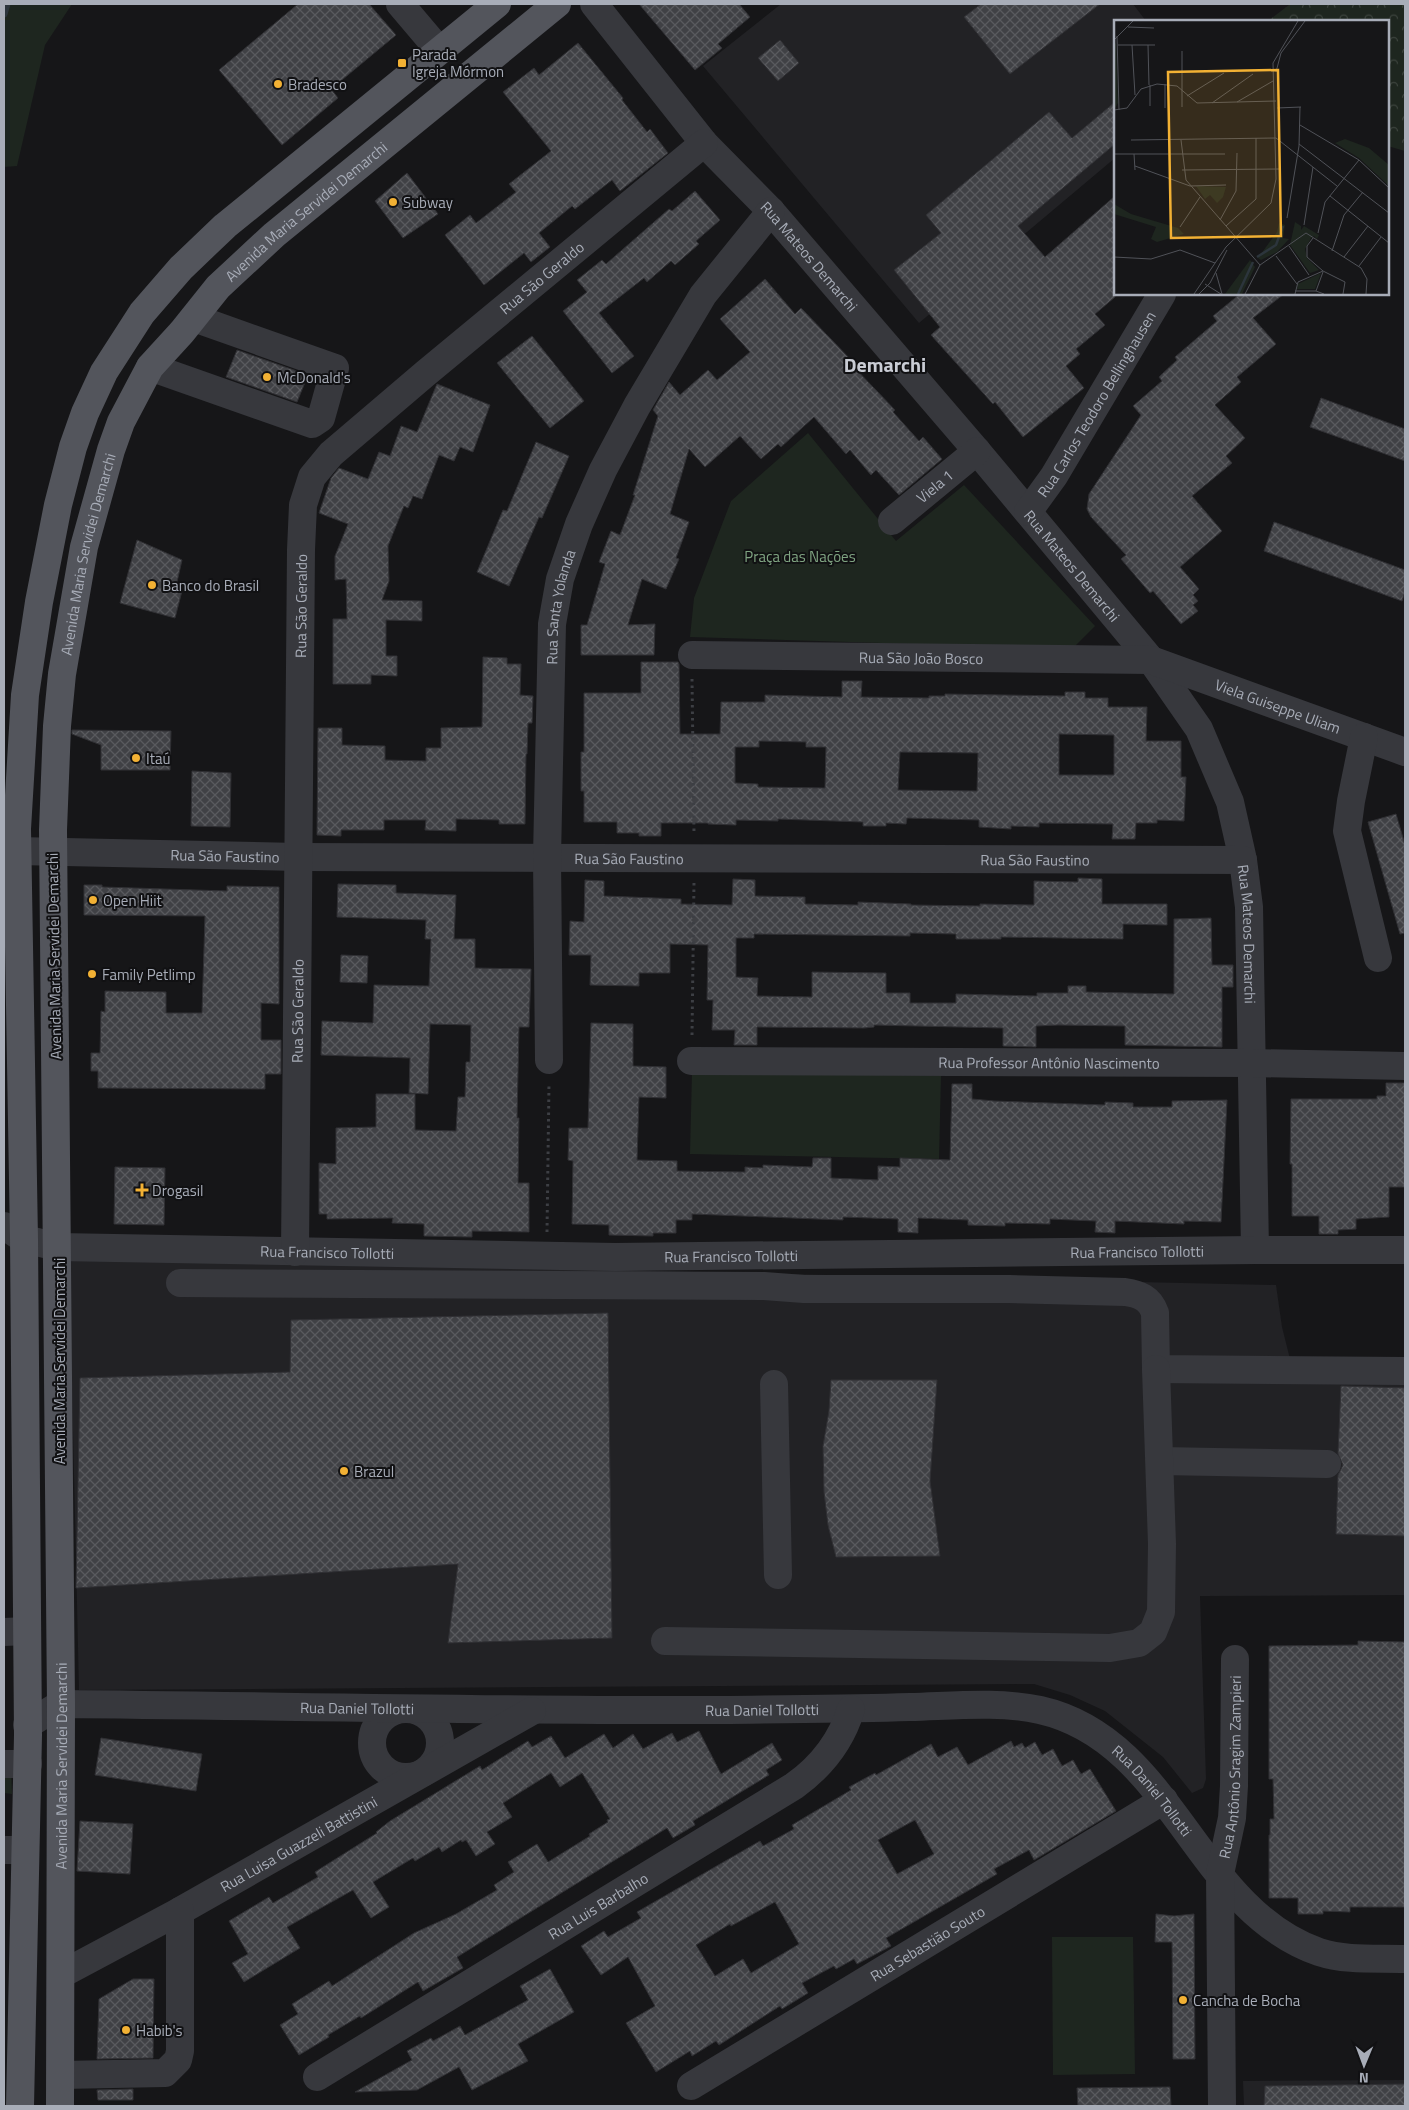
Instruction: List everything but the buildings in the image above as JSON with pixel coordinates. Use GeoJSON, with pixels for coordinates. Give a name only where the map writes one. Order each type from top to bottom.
{"type":"FeatureCollection","features":[{"type":"Feature","properties":{"kind":"main road"},"geometry":{"type":"LineString","coordinates":[[20,2106],[13,2024],[14,1850],[16,1764],[28,1726],[16,1631],[14,1232],[17,851],[25,695],[40,594],[58,505],[73,447],[85,413],[104,372],[142,313],[181,268],[225,226],[496,4]]}},
{"type":"Feature","properties":{"kind":"main road","name":"Avenida Maria Servidei Demarchi"},"geometry":{"type":"LineString","coordinates":[[60,2106],[62,1704],[53,853],[57,726],[61,683],[84,547],[105,470],[121,422],[150,367],[194,318],[218,287],[274,235],[557,4]]}},
{"type":"Feature","properties":{"kind":"street"},"geometry":{"type":"LineString","coordinates":[[400,4],[439,50]]}},
{"type":"Feature","properties":{"kind":"street","name":"Rua Mateos Demarchi"},"geometry":{"type":"LineString","coordinates":[[594,4],[704,143],[771,211],[1028,512],[1151,660],[1199,729],[1230,802],[1244,860],[1250,907],[1255,1250]]}},
{"type":"Feature","properties":{"kind":"street","name":"Rua São Geraldo"},"geometry":{"type":"LineString","coordinates":[[295,1252],[301,550],[303,506],[312,477],[331,454],[419,379],[704,143]]}},
{"type":"Feature","properties":{"kind":"street","name":"Rua Santa Yolanda"},"geometry":{"type":"LineString","coordinates":[[549,1060],[548,857],[552,624],[560,579],[576,533],[603,470],[669,351],[703,295],[771,211]]}},
{"type":"Feature","properties":{"kind":"street","name":"Rua Carlos Teodoro Bellinghausen"},"geometry":{"type":"LineString","coordinates":[[1028,512],[1054,476],[1161,295]]}},
{"type":"Feature","properties":{"kind":"street"},"geometry":{"type":"LineString","coordinates":[[150,367],[312,424],[321,418],[335,368],[194,318]]}},
{"type":"Feature","properties":{"kind":"street","name":"Viela 1"},"geometry":{"type":"LineString","coordinates":[[892,521],[977,451]]}},
{"type":"Feature","properties":{"kind":"street","name":"Rua São João Bosco"},"geometry":{"type":"LineString","coordinates":[[692,655],[1151,660]]}},
{"type":"Feature","properties":{"kind":"street","name":"Viela Guiseppe Uliam"},"geometry":{"type":"LineString","coordinates":[[1151,660],[1405,752]]}},
{"type":"Feature","properties":{"kind":"street"},"geometry":{"type":"LineString","coordinates":[[1364,737],[1347,831],[1378,958]]}},
{"type":"Feature","properties":{"kind":"street","name":"Rua São Faustino"},"geometry":{"type":"LineString","coordinates":[[17,851],[298,857],[1244,860]]}},
{"type":"Feature","properties":{"kind":"street","name":"Rua Professor Antônio Nascimento"},"geometry":{"type":"LineString","coordinates":[[691,1061],[1252,1063],[1405,1066]]}},
{"type":"Feature","properties":{"kind":"street","name":"Rua Francisco Tollotti"},"geometry":{"type":"LineString","coordinates":[[14,1232],[58,1247],[295,1252],[625,1256],[1405,1250]]}},
{"type":"Feature","properties":{"kind":"street"},"geometry":{"type":"LineString","coordinates":[[180,1283],[1009,1289],[1125,1292],[1139,1294],[1153,1306],[1155,1313],[1160,1461],[1161,1612],[1153,1632],[1138,1643],[1110,1648],[665,1641]]}},
{"type":"Feature","properties":{"kind":"street"},"geometry":{"type":"LineString","coordinates":[[1156,1369],[1405,1371]]}},
{"type":"Feature","properties":{"kind":"street"},"geometry":{"type":"LineString","coordinates":[[774,1384],[778,1575]]}},
{"type":"Feature","properties":{"kind":"street"},"geometry":{"type":"LineString","coordinates":[[1160,1461],[1327,1464]]}},
{"type":"Feature","properties":{"kind":"street","name":"Rua Antônio Sragim Zampieri"},"geometry":{"type":"LineString","coordinates":[[1222,2106],[1220,1874],[1232,1818],[1235,1659]]}},
{"type":"Feature","properties":{"kind":"street"},"geometry":{"type":"LineString","coordinates":[[28,1726],[62,1704]]}},
{"type":"Feature","properties":{"kind":"street","name":"Rua Daniel Tollotti"},"geometry":{"type":"LineString","coordinates":[[62,1704],[534,1711],[851,1709],[966,1706],[1041,1710],[1077,1723],[1105,1740],[1136,1766],[1244,1902],[1263,1920],[1293,1941],[1322,1953],[1339,1957],[1405,1959]]}},
{"type":"Feature","properties":{"kind":"street"},"geometry":{"type":"LineString","coordinates":[[405,1709],[416,1710],[434,1722],[441,1744],[439,1754],[433,1764],[425,1771],[409,1776],[392,1774],[383,1767],[374,1752],[373,1736],[377,1725],[384,1716],[394,1711],[405,1709]]}},
{"type":"Feature","properties":{"kind":"street","name":"Rua Luis Barbalho"},"geometry":{"type":"LineString","coordinates":[[317,2077],[794,1786],[810,1774],[830,1754],[847,1722],[851,1709]]}},
{"type":"Feature","properties":{"kind":"street","name":"Rua Luisa Guazzeli Battistini"},"geometry":{"type":"LineString","coordinates":[[62,1974],[180,1911],[534,1711]]}},
{"type":"Feature","properties":{"kind":"street","name":"Rua Sebastião Souto"},"geometry":{"type":"LineString","coordinates":[[691,2086],[1164,1800]]}},
{"type":"Feature","properties":{"kind":"street"},"geometry":{"type":"LineString","coordinates":[[61,2075],[165,2072],[178,2060],[180,2051],[180,1911]]}},
{"type":"Feature","properties":{"kind":"path"},"geometry":{"type":"LineString","coordinates":[[547,1255],[549,1060]]}},
{"type":"Feature","properties":{"kind":"shaded area"},"geometry":{"type":"Polygon","coordinates":[[[781,4],[1133,4],[1145,20],[1114,20],[1114,159],[919,323],[703,66],[781,4]]]}},
{"type":"Feature","properties":{"kind":"shaded area"},"geometry":{"type":"Polygon","coordinates":[[[69,1258],[1276,1285],[1282,1327],[1291,1363],[1405,1362],[1405,1595],[1200,1596],[1206,1779],[1203,1788],[1192,1793],[1163,1757],[1105,1711],[1070,1695],[1034,1684],[79,1690],[69,1258]]]}},
{"type":"Feature","properties":{"kind":"shaded area"},"geometry":{"type":"Polygon","coordinates":[[[1405,2080],[1405,2106],[1244,2106],[1243,2081],[1405,2080]]]}},
{"type":"Feature","properties":{"kind":"green space"},"geometry":{"type":"Polygon","coordinates":[[[4,4],[72,4],[45,45],[17,166],[4,167],[4,4]]]}},
{"type":"Feature","properties":{"kind":"green space"},"geometry":{"type":"Polygon","coordinates":[[[1405,4],[1405,151],[1389,146],[1389,20],[1269,20],[1289,5],[1405,4]]]}},
{"type":"Feature","properties":{"kind":"green space","name":"Praça das Nações"},"geometry":{"type":"Polygon","coordinates":[[[808,433],[896,541],[964,485],[1095,626],[1072,649],[690,637],[694,598],[731,501],[808,433]]]}},
{"type":"Feature","properties":{"kind":"green space"},"geometry":{"type":"Polygon","coordinates":[[[692,1072],[941,1076],[939,1159],[690,1154],[692,1072]]]}},
{"type":"Feature","properties":{"kind":"green space"},"geometry":{"type":"Polygon","coordinates":[[[11,1767],[12,1794],[4,1793],[4,1768],[11,1767]]]}},
{"type":"Feature","properties":{"kind":"green space"},"geometry":{"type":"Polygon","coordinates":[[[1052,1937],[1133,1937],[1135,2074],[1053,2075],[1052,1937]]]}},
{"type":"Feature","properties":{"kind":"waterway"},"geometry":{"type":"LineString","coordinates":[[4,14],[7,4]]}},
{"type":"Feature","properties":{"kind":"place","name":"Parada Igreja Mórmon"},"geometry":{"type":"Point","coordinates":[402,63]}},
{"type":"Feature","properties":{"kind":"place","name":"Bradesco"},"geometry":{"type":"Point","coordinates":[278,84]}},
{"type":"Feature","properties":{"kind":"place","name":"Subway"},"geometry":{"type":"Point","coordinates":[393,202]}},
{"type":"Feature","properties":{"kind":"place","name":"McDonald's"},"geometry":{"type":"Point","coordinates":[267,377]}},
{"type":"Feature","properties":{"kind":"place","name":"Banco do Brasil"},"geometry":{"type":"Point","coordinates":[152,585]}},
{"type":"Feature","properties":{"kind":"place","name":"Itaú"},"geometry":{"type":"Point","coordinates":[136,758]}},
{"type":"Feature","properties":{"kind":"place","name":"Open Hiit"},"geometry":{"type":"Point","coordinates":[93,900]}},
{"type":"Feature","properties":{"kind":"place","name":"Family Petlimp"},"geometry":{"type":"Point","coordinates":[92,974]}},
{"type":"Feature","properties":{"kind":"place","name":"Drogasil"},"geometry":{"type":"Point","coordinates":[142,1190]}},
{"type":"Feature","properties":{"kind":"place","name":"Brazul"},"geometry":{"type":"Point","coordinates":[344,1471]}},
{"type":"Feature","properties":{"kind":"place","name":"Cancha de Bocha"},"geometry":{"type":"Point","coordinates":[1183,2000]}},
{"type":"Feature","properties":{"kind":"place","name":"Habib's"},"geometry":{"type":"Point","coordinates":[126,2030]}},
{"type":"Feature","properties":{"kind":"district","name":"Demarchi"},"geometry":{"type":"Point","coordinates":[885,364]}}]}
